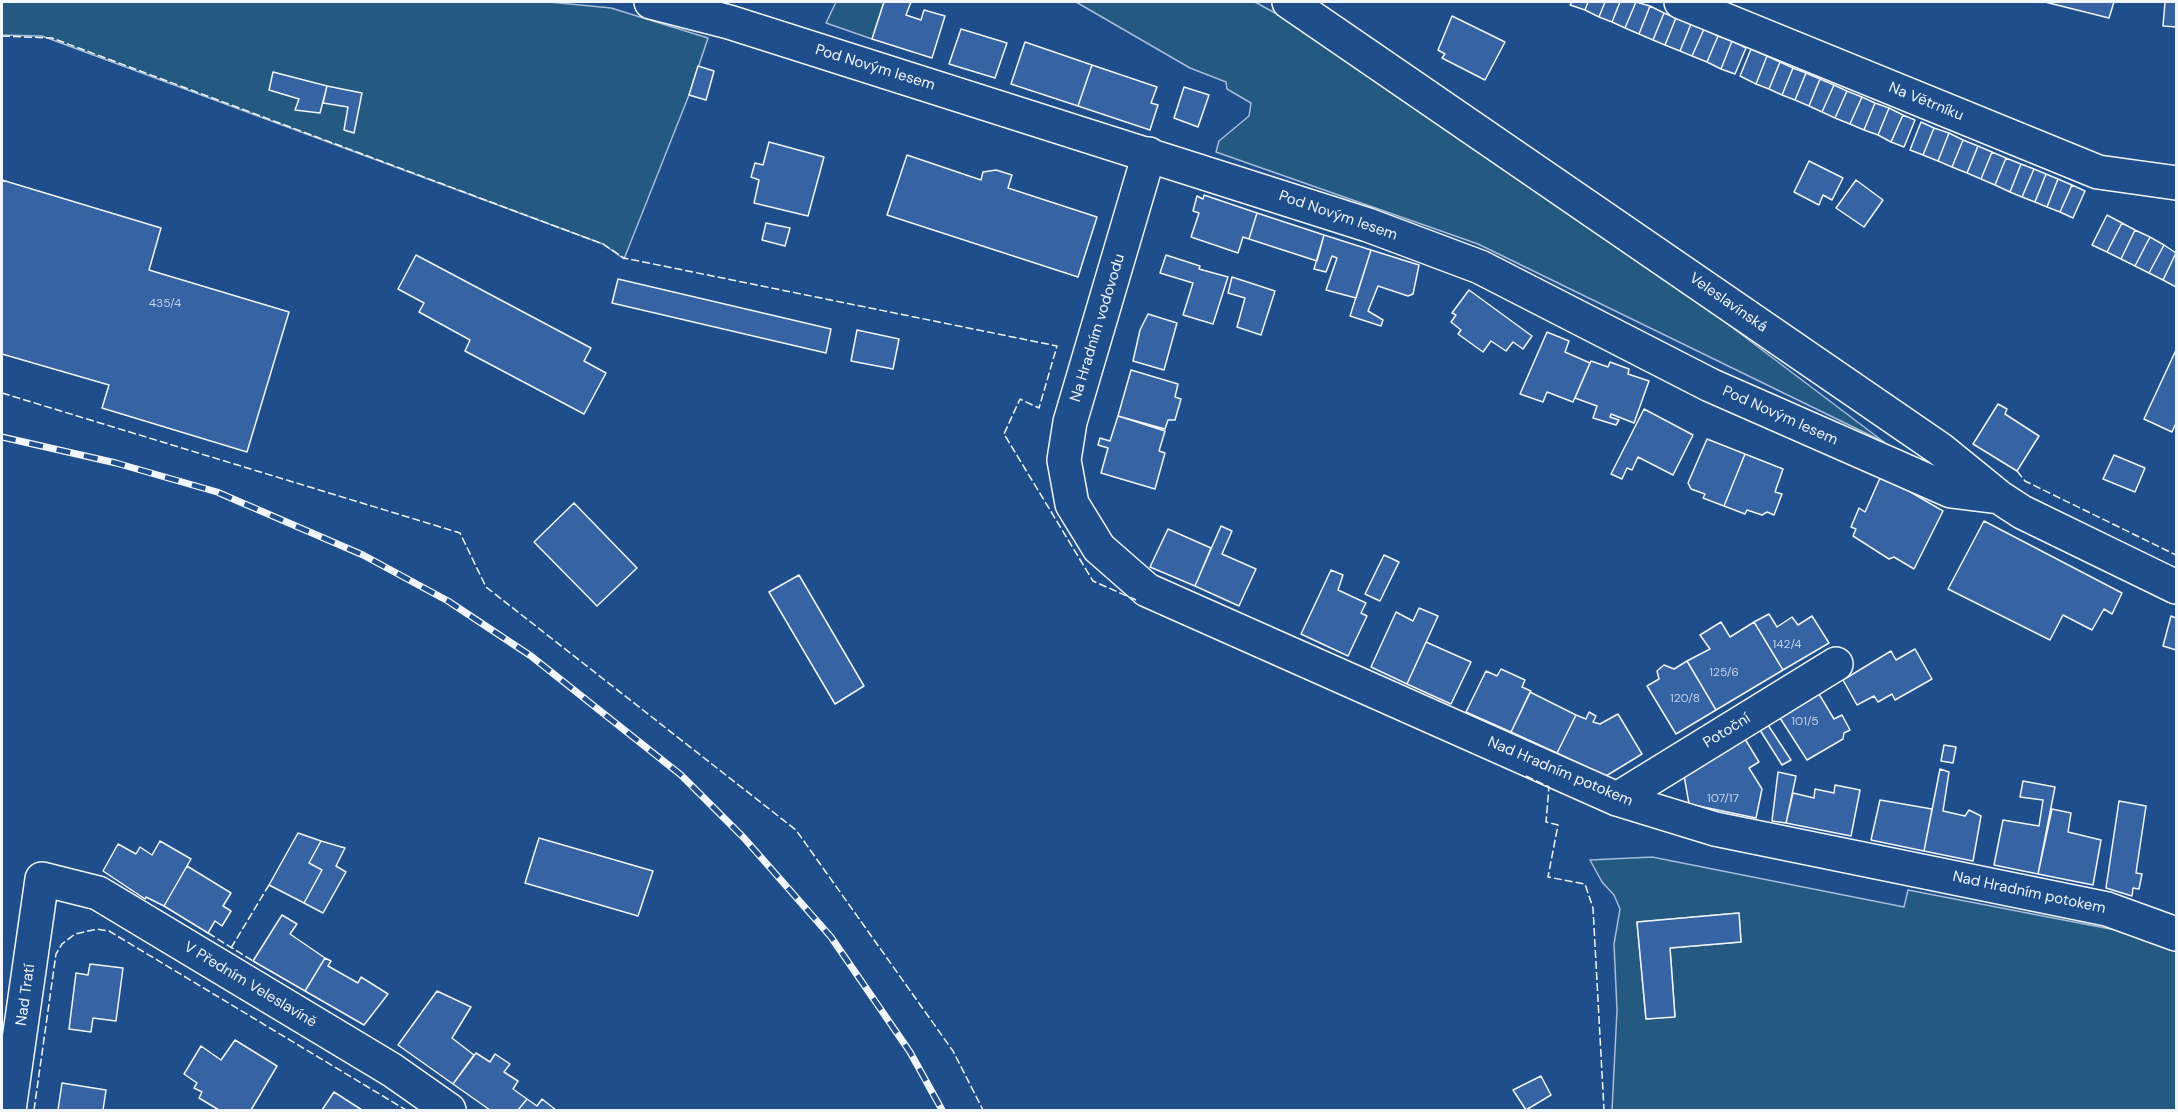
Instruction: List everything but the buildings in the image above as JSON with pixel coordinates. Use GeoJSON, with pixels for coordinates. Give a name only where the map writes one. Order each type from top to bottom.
{"type":"FeatureCollection","features":[{"type":"Feature","properties":{"kind":"street","name":"Pod Novým lesem"},"geometry":{"type":"LineString","coordinates":[[651,2],[729,22],[1368,225],[1480,267],[1710,385],[1951,490],[1999,497]]}},
{"type":"Feature","properties":{"kind":"street","name":"Veleslavínská"},"geometry":{"type":"LineString","coordinates":[[1289,2],[1940,449],[1999,497],[2022,512],[2176,587]]}},
{"type":"Feature","properties":{"kind":"street","name":"Na Větrníku"},"geometry":{"type":"LineString","coordinates":[[1681,2],[2098,172],[2176,183]]}},
{"type":"Feature","properties":{"kind":"street","name":"Na Hradním vodovodu"},"geometry":{"type":"LineString","coordinates":[[1072,504],[1064,460],[1070,422],[1149,154]]}},
{"type":"Feature","properties":{"kind":"street","name":"Nad Hradním potokem"},"geometry":{"type":"LineString","coordinates":[[1072,504],[1099,548],[1147,590],[1617,799],[1715,829],[2107,909],[2176,934]]}},
{"type":"Feature","properties":{"kind":"street","name":"Potoční"},"geometry":{"type":"LineString","coordinates":[[1617,799],[1836,664]]}},
{"type":"Feature","properties":{"kind":"street","name":"Nad Tratí"},"geometry":{"type":"LineString","coordinates":[[9,1110],[42,879]]}},
{"type":"Feature","properties":{"kind":"street","name":"V Předním Veleslavíně"},"geometry":{"type":"LineString","coordinates":[[42,879],[98,893],[392,1070],[448,1110]]}},
{"type":"Feature","properties":{"kind":"shaded area"},"geometry":{"type":"Polygon","coordinates":[[[2,2],[549,2],[611,8],[708,38],[689,95],[624,259],[603,244],[42,36],[2,35],[2,2]]]}},
{"type":"Feature","properties":{"kind":"shaded area"},"geometry":{"type":"Polygon","coordinates":[[[836,2],[884,2],[872,39],[826,23],[836,2]]]}},
{"type":"Feature","properties":{"kind":"shaded area"},"geometry":{"type":"Polygon","coordinates":[[[1076,2],[1255,2],[1337,47],[1684,291],[1884,442],[1478,244],[1216,152],[1219,141],[1249,116],[1251,103],[1227,89],[1226,82],[1190,68],[1076,2]]]}},
{"type":"Feature","properties":{"kind":"shaded area"},"geometry":{"type":"Polygon","coordinates":[[[1652,857],[1904,907],[1908,890],[2126,932],[2173,949],[2176,952],[2176,1110],[1612,1110],[1617,1010],[1614,944],[1620,909],[1614,895],[1602,882],[1590,860],[1652,857]],[[1739,913],[1637,922],[1646,1019],[1675,1016],[1670,948],[1741,942],[1739,913]]]}},
{"type":"Feature","properties":{"kind":"railway"},"geometry":{"type":"LineString","coordinates":[[2,437],[116,463],[217,492],[363,555],[448,601],[531,656],[681,775],[744,838],[831,937],[910,1052],[942,1110]]}},
{"type":"Feature","properties":{"kind":"fence"},"geometry":{"type":"LineString","coordinates":[[2,36],[52,38],[603,244],[624,258],[1057,346],[1039,408],[1020,399],[1004,434],[1093,581],[1136,600]]}},
{"type":"Feature","properties":{"kind":"fence"},"geometry":{"type":"LineString","coordinates":[[2,393],[460,533],[486,587],[796,830],[953,1051],[983,1110]]}},
{"type":"Feature","properties":{"kind":"fence"},"geometry":{"type":"LineString","coordinates":[[2017,471],[2025,481],[2176,555]]}},
{"type":"Feature","properties":{"kind":"fence"},"geometry":{"type":"LineString","coordinates":[[1526,776],[1549,787],[1546,822],[1558,825],[1548,877],[1585,884],[1593,908],[1604,1110]]}},
{"type":"Feature","properties":{"kind":"fence"},"geometry":{"type":"LineString","coordinates":[[231,948],[269,885]]}},
{"type":"Feature","properties":{"kind":"fence"},"geometry":{"type":"LineString","coordinates":[[34,1110],[56,954],[62,944],[75,934],[97,929],[109,931],[406,1110]]}},
{"type":"Feature","properties":{"kind":"fence"},"geometry":{"type":"LineString","coordinates":[[208,933],[253,961]]}}]}
